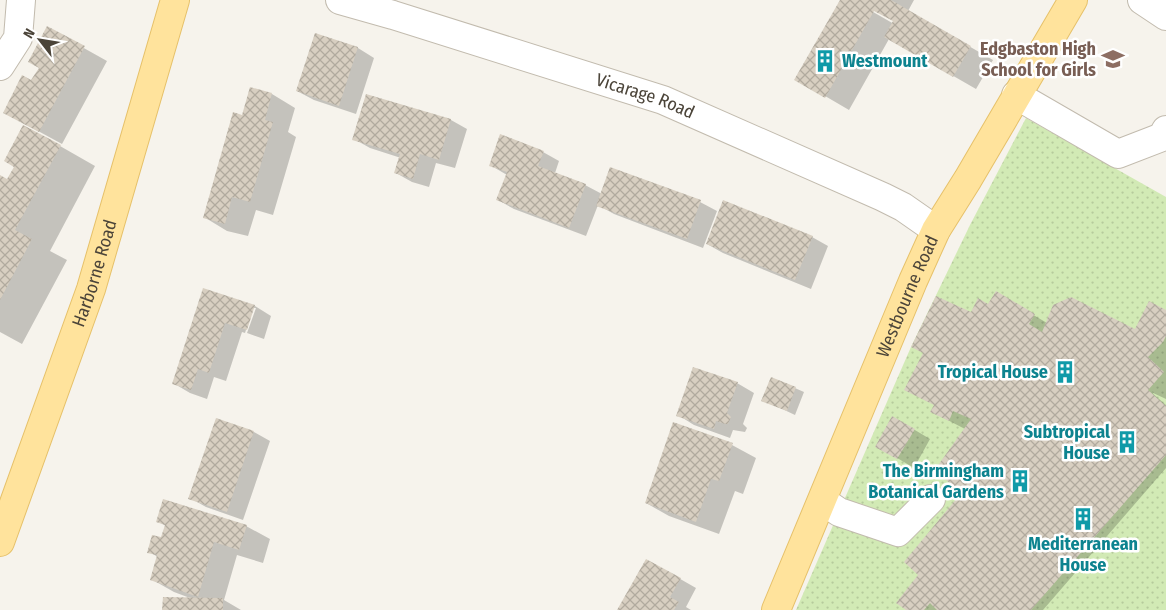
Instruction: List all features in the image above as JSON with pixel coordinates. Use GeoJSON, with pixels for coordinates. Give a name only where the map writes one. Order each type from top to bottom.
{"type":"FeatureCollection","features":[{"type":"Feature","properties":{"kind":"main road","name":"Harborne Road"},"geometry":{"type":"LineString","coordinates":[[0,542],[91,288],[175,0]]}},
{"type":"Feature","properties":{"kind":"main road","name":"Westbourne Road"},"geometry":{"type":"LineString","coordinates":[[776,610],[936,230],[1073,0]]}},
{"type":"Feature","properties":{"kind":"street"},"geometry":{"type":"LineString","coordinates":[[0,66],[18,38],[21,0]]}},
{"type":"Feature","properties":{"kind":"street","name":"Vicarage Road"},"geometry":{"type":"LineString","coordinates":[[340,0],[663,100],[883,197],[902,207],[936,230]]}},
{"type":"Feature","properties":{"kind":"street"},"geometry":{"type":"LineString","coordinates":[[1142,0],[1166,16]]}},
{"type":"Feature","properties":{"kind":"street"},"geometry":{"type":"LineString","coordinates":[[1016,96],[1118,154],[1162,137],[1166,130]]}},
{"type":"Feature","properties":{"kind":"street"},"geometry":{"type":"LineString","coordinates":[[823,501],[839,512],[898,532],[930,499]]}},
{"type":"Feature","properties":{"kind":"green space"},"geometry":{"type":"Polygon","coordinates":[[[1026,118],[1166,197],[1166,610],[796,610],[911,347],[970,225],[1026,118]]]}},
{"type":"Feature","properties":{"kind":"building","name":"Westmount"},"geometry":{"type":"Polygon","coordinates":[[[840,0],[891,0],[971,46],[953,77],[884,37],[893,21],[874,11],[825,98],[794,80],[840,0]]]}},
{"type":"Feature","properties":{"kind":"building"},"geometry":{"type":"Polygon","coordinates":[[[47,26],[85,46],[39,132],[3,113],[22,75],[31,80],[39,68],[28,62],[47,26]]]}},
{"type":"Feature","properties":{"kind":"building"},"geometry":{"type":"Polygon","coordinates":[[[315,33],[358,47],[339,106],[296,91],[315,33]]]}},
{"type":"Feature","properties":{"kind":"building"},"geometry":{"type":"Polygon","coordinates":[[[250,87],[272,93],[265,120],[273,122],[250,202],[232,197],[225,224],[203,218],[233,112],[242,115],[250,87]]]}},
{"type":"Feature","properties":{"kind":"building"},"geometry":{"type":"Polygon","coordinates":[[[366,94],[451,119],[439,160],[420,154],[413,179],[394,173],[400,154],[352,140],[366,94]]]}},
{"type":"Feature","properties":{"kind":"building"},"geometry":{"type":"Polygon","coordinates":[[[23,125],[61,145],[15,230],[32,239],[0,300],[0,175],[7,179],[14,167],[4,161],[23,125]]]}},
{"type":"Feature","properties":{"kind":"building"},"geometry":{"type":"Polygon","coordinates":[[[500,134],[544,151],[538,166],[586,184],[569,228],[496,200],[507,172],[489,166],[500,134]]]}},
{"type":"Feature","properties":{"kind":"building"},"geometry":{"type":"Polygon","coordinates":[[[610,167],[701,200],[687,239],[596,206],[610,167]]]}},
{"type":"Feature","properties":{"kind":"building"},"geometry":{"type":"Polygon","coordinates":[[[723,200],[813,236],[795,280],[706,244],[723,200]]]}},
{"type":"Feature","properties":{"kind":"building"},"geometry":{"type":"Polygon","coordinates":[[[203,288],[255,305],[247,330],[225,323],[209,373],[198,369],[191,390],[172,384],[203,288]]]}},
{"type":"Feature","properties":{"kind":"building"},"geometry":{"type":"Polygon","coordinates":[[[996,291],[1035,314],[1029,324],[1042,332],[1053,305],[1071,297],[1135,329],[1149,301],[1166,310],[1166,336],[1163,342],[1148,357],[1164,372],[1148,390],[1166,406],[1166,455],[1031,610],[937,610],[930,603],[924,610],[906,610],[896,603],[918,575],[904,562],[962,492],[934,471],[971,419],[953,411],[949,421],[930,412],[934,405],[904,390],[923,353],[911,347],[936,296],[971,312],[978,298],[988,304],[996,291]]]}},
{"type":"Feature","properties":{"kind":"building"},"geometry":{"type":"Polygon","coordinates":[[[693,367],[738,382],[727,413],[731,417],[728,424],[716,421],[714,429],[676,416],[693,367]]]}},
{"type":"Feature","properties":{"kind":"building"},"geometry":{"type":"Polygon","coordinates":[[[771,377],[796,387],[787,411],[761,401],[771,377]]]}},
{"type":"Feature","properties":{"kind":"building"},"geometry":{"type":"Polygon","coordinates":[[[892,416],[915,429],[897,459],[875,447],[892,416]]]}},
{"type":"Feature","properties":{"kind":"building"},"geometry":{"type":"Polygon","coordinates":[[[216,418],[254,431],[227,512],[188,499],[216,418]]]}},
{"type":"Feature","properties":{"kind":"building"},"geometry":{"type":"Polygon","coordinates":[[[673,422],[733,443],[719,481],[711,479],[696,522],[645,503],[673,422]]]}},
{"type":"Feature","properties":{"kind":"building"},"geometry":{"type":"Polygon","coordinates":[[[163,499],[247,525],[239,550],[214,542],[198,597],[150,580],[157,555],[147,553],[152,535],[161,537],[165,525],[156,522],[163,499]]]}},
{"type":"Feature","properties":{"kind":"building"},"geometry":{"type":"Polygon","coordinates":[[[646,559],[681,578],[670,597],[679,602],[674,610],[617,610],[646,559]]]}},
{"type":"Feature","properties":{"kind":"building"},"geometry":{"type":"Polygon","coordinates":[[[163,597],[223,598],[223,610],[162,610],[163,597]]]}},
{"type":"Feature","properties":{"kind":"place","name":"Edgbaston High School for Girls"},"geometry":{"type":"Point","coordinates":[1113,59]}},
{"type":"Feature","properties":{"kind":"place","name":"Westmount"},"geometry":{"type":"Point","coordinates":[825,61]}},
{"type":"Feature","properties":{"kind":"place","name":"Tropical House"},"geometry":{"type":"Point","coordinates":[1065,372]}},
{"type":"Feature","properties":{"kind":"place","name":"Subtropical House"},"geometry":{"type":"Point","coordinates":[1127,442]}},
{"type":"Feature","properties":{"kind":"place","name":"The Birmingham Botanical Gardens"},"geometry":{"type":"Point","coordinates":[1020,481]}},
{"type":"Feature","properties":{"kind":"place","name":"Mediterranean House"},"geometry":{"type":"Point","coordinates":[1083,519]}}]}
